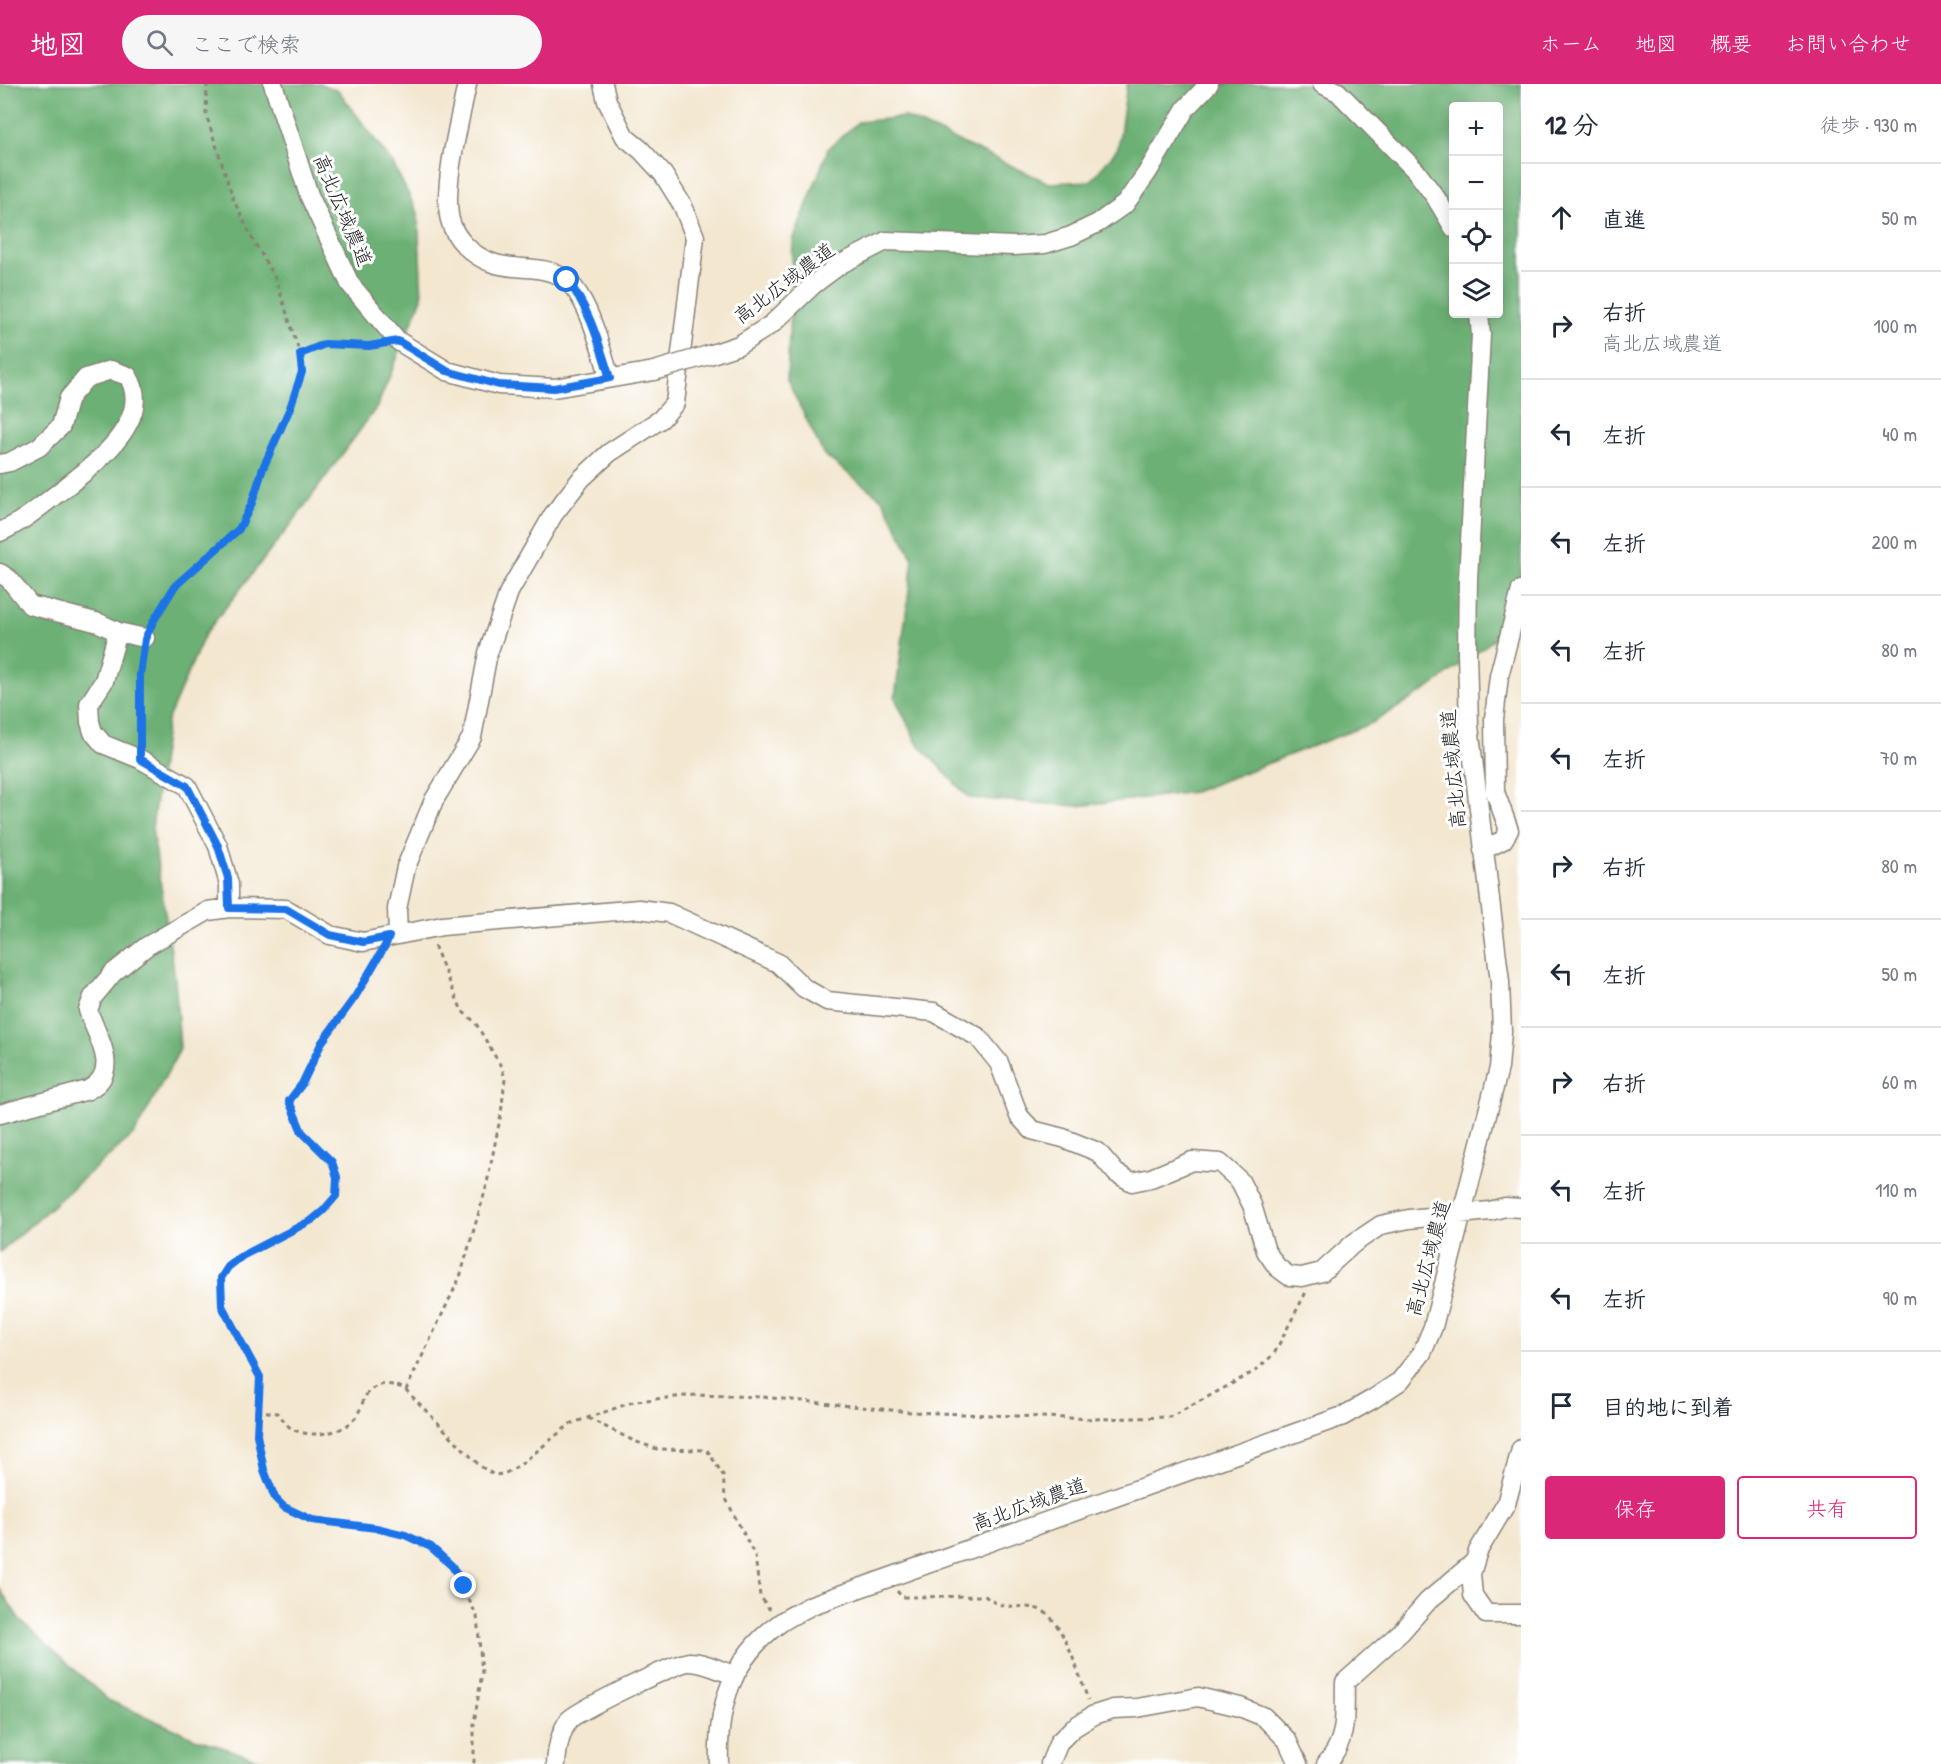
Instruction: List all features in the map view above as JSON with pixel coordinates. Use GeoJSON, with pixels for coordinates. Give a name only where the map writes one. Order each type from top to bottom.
{"type":"FeatureCollection","features":[{"type":"Feature","properties":{"kind":"street","name":"高北広域農道"},"geometry":{"type":"LineString","coordinates":[[273,84],[309,195],[350,284],[398,341],[447,371],[499,385],[554,388],[654,371],[739,345],[771,324],[814,284],[841,264],[886,241],[1014,246],[1045,244],[1071,236],[1098,223],[1125,204],[1147,173],[1186,108],[1209,84]]}},
{"type":"Feature","properties":{"kind":"street"},"geometry":{"type":"LineString","coordinates":[[467,84],[447,193],[450,222],[466,249],[491,262],[550,271],[567,280],[579,295],[588,312],[610,378]]}},
{"type":"Feature","properties":{"kind":"street"},"geometry":{"type":"LineString","coordinates":[[393,936],[406,867],[434,800],[472,737],[488,653],[509,592],[553,515],[581,479],[609,453],[661,418],[675,403],[695,237],[683,206],[663,174],[625,136],[607,101],[603,84]]}},
{"type":"Feature","properties":{"kind":"street"},"geometry":{"type":"LineString","coordinates":[[1322,84],[1338,92],[1416,171],[1449,220]]}},
{"type":"Feature","properties":{"kind":"street","name":"高北広域農道"},"geometry":{"type":"LineString","coordinates":[[719,1764],[718,1735],[723,1706],[733,1675],[753,1647],[779,1624],[812,1605],[1343,1416],[1373,1400],[1400,1381],[1422,1353],[1433,1327],[1463,1215],[1499,1068],[1502,1032],[1500,982],[1469,726],[1468,579],[1481,335],[1479,318]]}},
{"type":"Feature","properties":{"kind":"street"},"geometry":{"type":"LineString","coordinates":[[0,464],[10,462],[39,447],[61,426],[69,398],[86,378],[111,370],[128,375],[136,394],[135,404],[123,430],[99,461],[37,509],[0,532]]}},
{"type":"Feature","properties":{"kind":"street"},"geometry":{"type":"LineString","coordinates":[[0,573],[9,579],[30,604],[99,623],[118,632],[145,639]]}},
{"type":"Feature","properties":{"kind":"street"},"geometry":{"type":"LineString","coordinates":[[1484,850],[1503,840],[1509,830],[1496,792],[1494,719],[1499,676],[1521,590]]}},
{"type":"Feature","properties":{"kind":"street"},"geometry":{"type":"LineString","coordinates":[[118,632],[104,681],[89,704],[93,732],[103,744],[140,759],[187,786],[218,846],[228,878],[229,908]]}},
{"type":"Feature","properties":{"kind":"street"},"geometry":{"type":"LineString","coordinates":[[0,1114],[96,1086],[103,1075],[106,1055],[88,1010],[93,997],[113,973],[147,946],[208,911],[229,908],[286,909],[330,935],[363,942],[427,929],[501,920],[639,909],[669,913],[778,963],[804,988],[827,1001],[934,1012],[978,1037],[999,1063],[1019,1116],[1032,1130],[1063,1138],[1098,1152],[1116,1173],[1132,1182],[1151,1178],[1192,1161],[1220,1163],[1240,1181],[1252,1205],[1266,1251],[1277,1267],[1289,1275],[1302,1277],[1322,1272],[1354,1243],[1381,1225],[1409,1219],[1463,1215],[1505,1207],[1521,1208]]}},
{"type":"Feature","properties":{"kind":"street"},"geometry":{"type":"LineString","coordinates":[[1521,1449],[1506,1504],[1478,1551],[1471,1574],[1473,1595],[1486,1614],[1521,1614]]}},
{"type":"Feature","properties":{"kind":"street"},"geometry":{"type":"LineString","coordinates":[[1326,1764],[1337,1751],[1344,1731],[1345,1682],[1401,1632],[1428,1601],[1474,1562]]}},
{"type":"Feature","properties":{"kind":"street"},"geometry":{"type":"LineString","coordinates":[[556,1764],[556,1751],[569,1719],[588,1707],[687,1661],[710,1666],[733,1675]]}},
{"type":"Feature","properties":{"kind":"street"},"geometry":{"type":"LineString","coordinates":[[1050,1764],[1059,1742],[1073,1728],[1094,1715],[1113,1709],[1137,1708],[1198,1697],[1240,1707],[1264,1718],[1287,1740],[1298,1764]]}},
{"type":"Feature","properties":{"kind":"path"},"geometry":{"type":"LineString","coordinates":[[140,759],[140,675],[145,639],[175,586],[239,529],[290,408],[302,372],[300,354],[276,280],[234,201],[207,114],[207,84]]}},
{"type":"Feature","properties":{"kind":"path"},"geometry":{"type":"LineString","coordinates":[[300,354],[325,344],[369,346],[398,341]]}},
{"type":"Feature","properties":{"kind":"path"},"geometry":{"type":"LineString","coordinates":[[406,1390],[460,1277],[486,1188],[501,1114],[505,1079],[502,1068],[476,1022],[462,1011],[427,929]]}},
{"type":"Feature","properties":{"kind":"path"},"geometry":{"type":"LineString","coordinates":[[393,936],[355,997],[322,1042],[302,1084],[289,1101],[302,1132],[332,1162],[337,1177],[336,1196],[312,1220],[242,1256],[228,1267],[221,1278],[222,1306],[260,1377],[257,1435],[264,1470],[275,1498],[284,1507],[312,1520],[376,1528],[405,1535],[431,1547],[452,1566],[477,1616],[482,1673],[474,1723],[474,1764]]}},
{"type":"Feature","properties":{"kind":"path"},"geometry":{"type":"LineString","coordinates":[[257,1411],[278,1413],[293,1430],[315,1435],[333,1431],[356,1418],[367,1393],[373,1388],[384,1383],[397,1385],[406,1390],[480,1466],[494,1475],[504,1474],[520,1465],[570,1424],[636,1401],[696,1395],[763,1397],[911,1412],[1095,1419],[1171,1417],[1255,1371],[1274,1354],[1307,1290],[1322,1272]]}},
{"type":"Feature","properties":{"kind":"path"},"geometry":{"type":"LineString","coordinates":[[588,1418],[634,1441],[657,1449],[707,1450],[723,1475],[725,1497],[755,1556],[760,1596],[779,1624]]}},
{"type":"Feature","properties":{"kind":"path"},"geometry":{"type":"LineString","coordinates":[[887,1578],[902,1597],[985,1596],[996,1605],[1041,1609],[1060,1628],[1094,1715]]}},
{"type":"Feature","properties":{"kind":"green space"},"geometry":{"type":"Polygon","coordinates":[[[0,84],[321,84],[339,91],[393,164],[418,213],[422,298],[377,407],[292,523],[205,634],[167,721],[152,828],[175,977],[180,1049],[135,1133],[0,1252],[0,84]]]}},
{"type":"Feature","properties":{"kind":"green space"},"geometry":{"type":"Polygon","coordinates":[[[1127,84],[1521,84],[1521,619],[1428,689],[1372,723],[1194,792],[1078,806],[969,798],[917,743],[895,698],[913,559],[883,500],[824,455],[787,380],[793,241],[828,149],[858,122],[905,117],[1049,183],[1091,181],[1118,148],[1127,84]]]}},
{"type":"Feature","properties":{"kind":"green space"},"geometry":{"type":"Polygon","coordinates":[[[0,1589],[20,1620],[108,1700],[195,1738],[272,1764],[0,1764],[0,1589]]]}},
{"type":"Feature","properties":{"kind":"route"},"geometry":{"type":"LineString","coordinates":[[464,1586],[452,1566],[431,1547],[405,1535],[376,1528],[312,1520],[284,1507],[275,1498],[264,1470],[257,1435],[260,1377],[222,1306],[221,1278],[228,1267],[242,1256],[312,1220],[336,1196],[337,1177],[332,1162],[302,1132],[289,1101],[302,1084],[322,1042],[355,997],[389,937],[363,942],[330,935],[286,909],[229,908],[228,878],[218,846],[187,786],[140,759],[140,675],[145,639],[175,586],[239,529],[252,503],[263,468],[290,408],[302,372],[300,354],[325,344],[369,346],[398,341],[447,371],[499,385],[554,388],[610,378],[588,312],[579,295],[567,280]]}}]}
